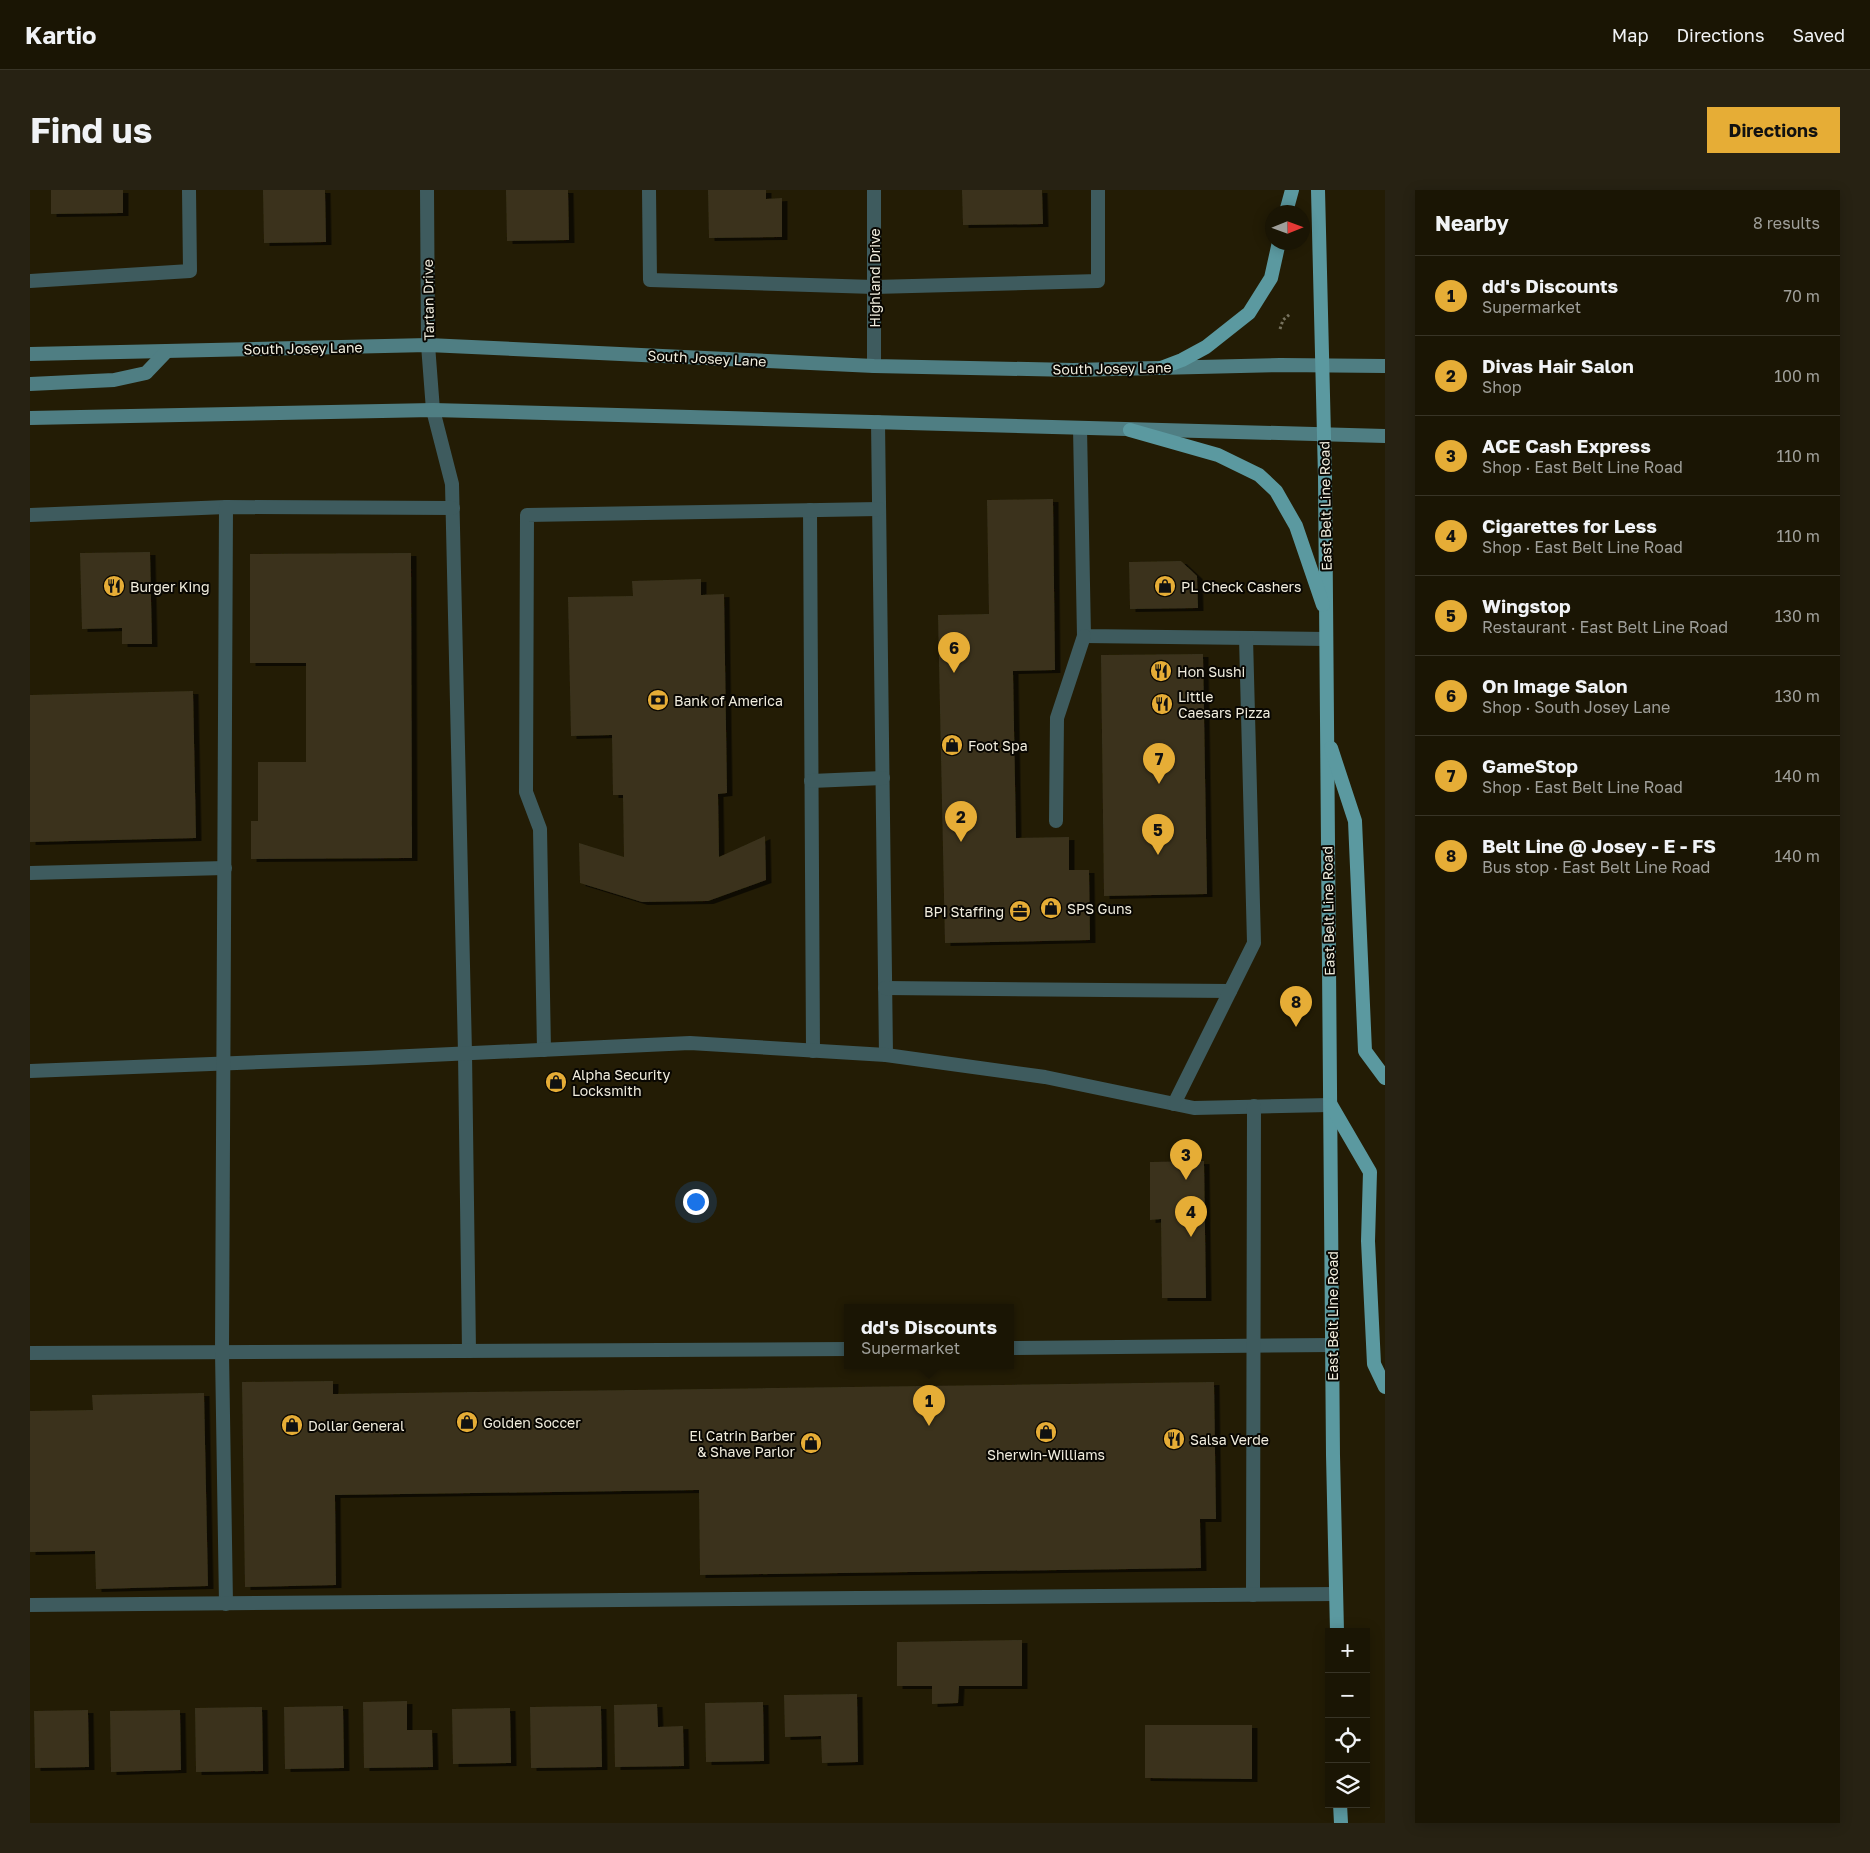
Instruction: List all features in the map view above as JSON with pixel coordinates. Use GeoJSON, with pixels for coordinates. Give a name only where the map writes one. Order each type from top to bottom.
{"type":"FeatureCollection","features":[{"type":"Feature","properties":{"kind":"main road"},"geometry":{"type":"LineString","coordinates":[[1288,205],[1292,190]]}},
{"type":"Feature","properties":{"kind":"main road","name":"East Belt Line Road"},"geometry":{"type":"LineString","coordinates":[[1318,190],[1324,435],[1332,1345],[1337,1628]]}},
{"type":"Feature","properties":{"kind":"main road"},"geometry":{"type":"LineString","coordinates":[[1161,368],[1182,360],[1206,347],[1249,313],[1271,278],[1277,250]]}},
{"type":"Feature","properties":{"kind":"main road","name":"South Josey Lane"},"geometry":{"type":"LineString","coordinates":[[30,354],[428,345],[874,366],[1073,370],[1323,365],[1385,366]]}},
{"type":"Feature","properties":{"kind":"main road"},"geometry":{"type":"LineString","coordinates":[[30,384],[114,380],[146,373],[167,351]]}},
{"type":"Feature","properties":{"kind":"main road"},"geometry":{"type":"LineString","coordinates":[[30,418],[433,410],[1385,436]]}},
{"type":"Feature","properties":{"kind":"main road"},"geometry":{"type":"LineString","coordinates":[[1130,430],[1218,455],[1258,475],[1276,491],[1296,526],[1318,595],[1326,613]]}},
{"type":"Feature","properties":{"kind":"main road"},"geometry":{"type":"LineString","coordinates":[[1327,736],[1355,822],[1365,1051],[1385,1078]]}},
{"type":"Feature","properties":{"kind":"main road"},"geometry":{"type":"LineString","coordinates":[[1330,1105],[1370,1172],[1368,1241],[1374,1364],[1385,1387]]}},
{"type":"Feature","properties":{"kind":"main road"},"geometry":{"type":"LineString","coordinates":[[1340,1808],[1341,1823]]}},
{"type":"Feature","properties":{"kind":"street"},"geometry":{"type":"LineString","coordinates":[[30,281],[190,271],[189,190]]}},
{"type":"Feature","properties":{"kind":"street","name":"Tartan Drive"},"geometry":{"type":"LineString","coordinates":[[427,190],[428,345],[433,410],[452,484],[453,508],[465,1053],[469,1351]]}},
{"type":"Feature","properties":{"kind":"street"},"geometry":{"type":"LineString","coordinates":[[649,190],[650,280],[874,287],[1098,281],[1098,190]]}},
{"type":"Feature","properties":{"kind":"street","name":"Highland Drive"},"geometry":{"type":"LineString","coordinates":[[874,190],[874,366]]}},
{"type":"Feature","properties":{"kind":"street"},"geometry":{"type":"LineString","coordinates":[[878,422],[886,1055]]}},
{"type":"Feature","properties":{"kind":"street"},"geometry":{"type":"LineString","coordinates":[[1056,821],[1057,718],[1084,636],[1080,428]]}},
{"type":"Feature","properties":{"kind":"street"},"geometry":{"type":"LineString","coordinates":[[226,507],[222,1352],[226,1604]]}},
{"type":"Feature","properties":{"kind":"street"},"geometry":{"type":"LineString","coordinates":[[30,515],[226,507],[453,508]]}},
{"type":"Feature","properties":{"kind":"street"},"geometry":{"type":"LineString","coordinates":[[544,1050],[540,829],[526,792],[527,515],[879,509]]}},
{"type":"Feature","properties":{"kind":"street"},"geometry":{"type":"LineString","coordinates":[[810,510],[813,1051]]}},
{"type":"Feature","properties":{"kind":"street"},"geometry":{"type":"LineString","coordinates":[[1084,636],[1326,639]]}},
{"type":"Feature","properties":{"kind":"street"},"geometry":{"type":"LineString","coordinates":[[1174,1104],[1254,943],[1246,638]]}},
{"type":"Feature","properties":{"kind":"street"},"geometry":{"type":"LineString","coordinates":[[811,781],[882,778]]}},
{"type":"Feature","properties":{"kind":"street"},"geometry":{"type":"LineString","coordinates":[[30,873],[225,868]]}},
{"type":"Feature","properties":{"kind":"street"},"geometry":{"type":"LineString","coordinates":[[885,988],[1230,991]]}},
{"type":"Feature","properties":{"kind":"street"},"geometry":{"type":"LineString","coordinates":[[30,1071],[690,1043],[886,1055],[1045,1078],[1194,1108],[1330,1105]]}},
{"type":"Feature","properties":{"kind":"street"},"geometry":{"type":"LineString","coordinates":[[1253,1595],[1254,1106]]}},
{"type":"Feature","properties":{"kind":"street"},"geometry":{"type":"LineString","coordinates":[[1014,1348],[1332,1345]]}},
{"type":"Feature","properties":{"kind":"street"},"geometry":{"type":"LineString","coordinates":[[30,1353],[844,1349]]}},
{"type":"Feature","properties":{"kind":"street"},"geometry":{"type":"LineString","coordinates":[[30,1605],[1336,1594]]}},
{"type":"Feature","properties":{"kind":"path"},"geometry":{"type":"LineString","coordinates":[[1280,329],[1283,320],[1290,314]]}},
{"type":"Feature","properties":{"kind":"path"},"geometry":{"type":"LineString","coordinates":[[1277,316],[1283,320]]}},
{"type":"Feature","properties":{"kind":"building"},"geometry":{"type":"Polygon","coordinates":[[[51,190],[123,190],[123,213],[51,214],[51,190]]]}},
{"type":"Feature","properties":{"kind":"building"},"geometry":{"type":"Polygon","coordinates":[[[263,190],[325,190],[326,242],[264,243],[263,190]]]}},
{"type":"Feature","properties":{"kind":"building"},"geometry":{"type":"Polygon","coordinates":[[[506,190],[568,190],[569,240],[507,241],[506,190]]]}},
{"type":"Feature","properties":{"kind":"building"},"geometry":{"type":"Polygon","coordinates":[[[708,190],[766,190],[766,199],[782,198],[782,237],[709,238],[708,190]]]}},
{"type":"Feature","properties":{"kind":"building"},"geometry":{"type":"Polygon","coordinates":[[[962,190],[1042,190],[1043,224],[963,225],[962,190]]]}},
{"type":"Feature","properties":{"kind":"building"},"geometry":{"type":"Polygon","coordinates":[[[1053,499],[1055,670],[1013,671],[1016,838],[1069,837],[1069,870],[1089,870],[1090,940],[945,943],[938,615],[989,614],[987,500],[1053,499]]]}},
{"type":"Feature","properties":{"kind":"building"},"geometry":{"type":"Polygon","coordinates":[[[150,552],[152,644],[122,644],[122,628],[82,629],[80,553],[150,552]]]}},
{"type":"Feature","properties":{"kind":"building"},"geometry":{"type":"Polygon","coordinates":[[[411,553],[412,858],[251,859],[251,821],[258,821],[258,762],[306,762],[306,663],[250,663],[250,554],[411,553]]]}},
{"type":"Feature","properties":{"kind":"building"},"geometry":{"type":"Polygon","coordinates":[[[1181,561],[1197,576],[1198,608],[1130,609],[1129,562],[1181,561]]]}},
{"type":"Feature","properties":{"kind":"building"},"geometry":{"type":"Polygon","coordinates":[[[701,579],[701,595],[724,594],[727,793],[718,794],[719,857],[765,836],[766,880],[708,901],[642,902],[580,883],[579,843],[624,857],[623,795],[613,795],[612,735],[571,736],[568,597],[633,596],[632,581],[701,579]]]}},
{"type":"Feature","properties":{"kind":"building"},"geometry":{"type":"Polygon","coordinates":[[[1203,654],[1207,894],[1104,896],[1101,655],[1203,654]]]}},
{"type":"Feature","properties":{"kind":"building"},"geometry":{"type":"Polygon","coordinates":[[[193,691],[196,838],[30,842],[30,695],[193,691]]]}},
{"type":"Feature","properties":{"kind":"building"},"geometry":{"type":"Polygon","coordinates":[[[1204,1161],[1206,1298],[1162,1298],[1161,1219],[1150,1220],[1150,1162],[1204,1161]]]}},
{"type":"Feature","properties":{"kind":"building"},"geometry":{"type":"Polygon","coordinates":[[[333,1381],[333,1394],[1214,1382],[1216,1519],[1200,1519],[1201,1568],[700,1575],[699,1490],[335,1495],[336,1585],[245,1587],[242,1382],[333,1381]]]}},
{"type":"Feature","properties":{"kind":"building"},"geometry":{"type":"Polygon","coordinates":[[[204,1393],[208,1586],[96,1589],[95,1551],[30,1552],[30,1411],[93,1410],[92,1395],[204,1393]]]}},
{"type":"Feature","properties":{"kind":"building"},"geometry":{"type":"Polygon","coordinates":[[[1022,1640],[1022,1686],[959,1686],[958,1703],[932,1704],[932,1686],[897,1686],[897,1642],[1022,1640]]]}},
{"type":"Feature","properties":{"kind":"building"},"geometry":{"type":"Polygon","coordinates":[[[857,1694],[858,1762],[822,1763],[821,1736],[785,1737],[784,1695],[857,1694]]]}},
{"type":"Feature","properties":{"kind":"building"},"geometry":{"type":"Polygon","coordinates":[[[407,1701],[407,1730],[432,1730],[433,1767],[364,1768],[363,1702],[407,1701]]]}},
{"type":"Feature","properties":{"kind":"building"},"geometry":{"type":"Polygon","coordinates":[[[763,1702],[764,1761],[706,1762],[705,1703],[763,1702]]]}},
{"type":"Feature","properties":{"kind":"building"},"geometry":{"type":"Polygon","coordinates":[[[657,1704],[658,1727],[683,1726],[684,1766],[615,1767],[614,1705],[657,1704]]]}},
{"type":"Feature","properties":{"kind":"building"},"geometry":{"type":"Polygon","coordinates":[[[343,1706],[344,1768],[285,1769],[284,1707],[343,1706]]]}},
{"type":"Feature","properties":{"kind":"building"},"geometry":{"type":"Polygon","coordinates":[[[601,1706],[602,1767],[531,1768],[530,1707],[601,1706]]]}},
{"type":"Feature","properties":{"kind":"building"},"geometry":{"type":"Polygon","coordinates":[[[262,1707],[263,1771],[196,1772],[195,1708],[262,1707]]]}},
{"type":"Feature","properties":{"kind":"building"},"geometry":{"type":"Polygon","coordinates":[[[510,1708],[511,1763],[453,1764],[452,1709],[510,1708]]]}},
{"type":"Feature","properties":{"kind":"building"},"geometry":{"type":"Polygon","coordinates":[[[88,1710],[89,1767],[35,1768],[34,1711],[88,1710]]]}},
{"type":"Feature","properties":{"kind":"building"},"geometry":{"type":"Polygon","coordinates":[[[180,1710],[181,1770],[111,1772],[110,1711],[180,1710]]]}},
{"type":"Feature","properties":{"kind":"building"},"geometry":{"type":"Polygon","coordinates":[[[1145,1725],[1252,1725],[1252,1779],[1145,1778],[1145,1725]]]}},
{"type":"Feature","properties":{"kind":"place","name":"Burger King"},"geometry":{"type":"Point","coordinates":[114,586]}},
{"type":"Feature","properties":{"kind":"place","name":"PL Check Cashers"},"geometry":{"type":"Point","coordinates":[1165,586]}},
{"type":"Feature","properties":{"kind":"place","name":"Hon Sushi"},"geometry":{"type":"Point","coordinates":[1161,671]}},
{"type":"Feature","properties":{"kind":"place","name":"On Image Salon"},"geometry":{"type":"Point","coordinates":[954,673]}},
{"type":"Feature","properties":{"kind":"place","name":"Bank of America"},"geometry":{"type":"Point","coordinates":[658,700]}},
{"type":"Feature","properties":{"kind":"place","name":"Little Caesars Pizza"},"geometry":{"type":"Point","coordinates":[1162,704]}},
{"type":"Feature","properties":{"kind":"place","name":"Foot Spa"},"geometry":{"type":"Point","coordinates":[952,745]}},
{"type":"Feature","properties":{"kind":"place","name":"GameStop"},"geometry":{"type":"Point","coordinates":[1159,784]}},
{"type":"Feature","properties":{"kind":"place","name":"Divas Hair Salon"},"geometry":{"type":"Point","coordinates":[961,842]}},
{"type":"Feature","properties":{"kind":"place","name":"Wingstop"},"geometry":{"type":"Point","coordinates":[1158,855]}},
{"type":"Feature","properties":{"kind":"place","name":"SPS Guns"},"geometry":{"type":"Point","coordinates":[1051,908]}},
{"type":"Feature","properties":{"kind":"place","name":"BPI Staffing"},"geometry":{"type":"Point","coordinates":[1020,911]}},
{"type":"Feature","properties":{"kind":"place","name":"Belt Line @ Josey - E - FS"},"geometry":{"type":"Point","coordinates":[1296,1027]}},
{"type":"Feature","properties":{"kind":"place","name":"Alpha Security Locksmith"},"geometry":{"type":"Point","coordinates":[556,1082]}},
{"type":"Feature","properties":{"kind":"place","name":"ACE Cash Express"},"geometry":{"type":"Point","coordinates":[1186,1180]}},
{"type":"Feature","properties":{"kind":"place","name":"Cigarettes for Less"},"geometry":{"type":"Point","coordinates":[1191,1237]}},
{"type":"Feature","properties":{"kind":"place","name":"Golden Soccer"},"geometry":{"type":"Point","coordinates":[467,1422]}},
{"type":"Feature","properties":{"kind":"place","name":"Dollar General"},"geometry":{"type":"Point","coordinates":[292,1425]}},
{"type":"Feature","properties":{"kind":"place","name":"dd's Discounts"},"geometry":{"type":"Point","coordinates":[929,1426]}},
{"type":"Feature","properties":{"kind":"place","name":"Sherwin-Williams"},"geometry":{"type":"Point","coordinates":[1046,1432]}},
{"type":"Feature","properties":{"kind":"place","name":"Salsa Verde"},"geometry":{"type":"Point","coordinates":[1174,1439]}},
{"type":"Feature","properties":{"kind":"place","name":"El Catrin Barber & Shave Parlor"},"geometry":{"type":"Point","coordinates":[811,1443]}}]}
